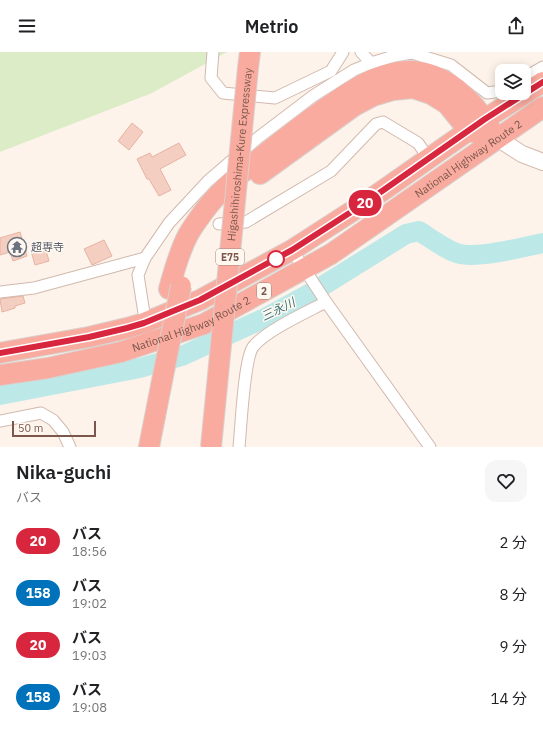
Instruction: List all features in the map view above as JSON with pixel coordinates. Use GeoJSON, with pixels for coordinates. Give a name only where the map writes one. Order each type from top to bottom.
{"type":"FeatureCollection","features":[{"type":"Feature","properties":{"kind":"highway","name":"Higashihiroshima-Kure Expressway"},"geometry":{"type":"LineString","coordinates":[[211,447],[249,60]]}},
{"type":"Feature","properties":{"kind":"highway"},"geometry":{"type":"LineString","coordinates":[[136,447],[154,388],[175,288],[177,261],[188,235],[206,209],[226,186],[285,137],[347,93],[370,80],[389,73],[410,71],[427,74],[444,80],[458,88],[485,119],[497,138]]}},
{"type":"Feature","properties":{"kind":"highway","name":"National Highway Route 2"},"geometry":{"type":"LineString","coordinates":[[0,353],[89,337],[144,323],[200,300],[292,250],[365,203],[485,119],[543,82]]}},
{"type":"Feature","properties":{"kind":"highway"},"geometry":{"type":"LineString","coordinates":[[175,288],[198,242],[213,217],[249,183],[354,106],[373,96],[393,90],[413,88],[431,94],[447,104],[469,131],[497,138]]}},
{"type":"Feature","properties":{"kind":"highway","name":"National Highway Route 2"},"geometry":{"type":"LineString","coordinates":[[0,375],[48,368],[121,352],[204,324],[331,254],[543,107]]}},
{"type":"Feature","properties":{"kind":"highway"},"geometry":{"type":"LineString","coordinates":[[149,447],[154,388]]}},
{"type":"Feature","properties":{"kind":"main road"},"geometry":{"type":"LineString","coordinates":[[497,138],[522,154],[543,162]]}},
{"type":"Feature","properties":{"kind":"street"},"geometry":{"type":"LineString","coordinates":[[213,52],[211,78],[224,94],[276,98],[331,71],[343,52]]}},
{"type":"Feature","properties":{"kind":"street"},"geometry":{"type":"LineString","coordinates":[[361,52],[371,63]]}},
{"type":"Feature","properties":{"kind":"street"},"geometry":{"type":"LineString","coordinates":[[152,342],[144,323],[143,300],[138,275],[145,258],[174,218],[208,181],[259,137],[313,96],[354,70],[371,63],[412,52],[451,65],[487,93],[495,92]]}},
{"type":"Feature","properties":{"kind":"street"},"geometry":{"type":"LineString","coordinates":[[531,74],[543,66]]}},
{"type":"Feature","properties":{"kind":"street"},"geometry":{"type":"LineString","coordinates":[[219,224],[246,222],[331,171],[376,124],[383,122],[418,143],[428,159]]}},
{"type":"Feature","properties":{"kind":"street"},"geometry":{"type":"LineString","coordinates":[[174,218],[190,221]]}},
{"type":"Feature","properties":{"kind":"street"},"geometry":{"type":"LineString","coordinates":[[292,250],[326,302],[430,447]]}},
{"type":"Feature","properties":{"kind":"street"},"geometry":{"type":"LineString","coordinates":[[0,292],[34,288],[145,258]]}},
{"type":"Feature","properties":{"kind":"street"},"geometry":{"type":"LineString","coordinates":[[239,447],[247,364],[252,348],[263,337],[326,302]]}},
{"type":"Feature","properties":{"kind":"street"},"geometry":{"type":"LineString","coordinates":[[0,421],[41,413],[53,420],[63,432],[70,447]]}},
{"type":"Feature","properties":{"kind":"green space"},"geometry":{"type":"Polygon","coordinates":[[[0,52],[227,52],[152,93],[0,152],[0,52]]]}},
{"type":"Feature","properties":{"kind":"building"},"geometry":{"type":"Polygon","coordinates":[[[132,123],[143,132],[129,150],[118,141],[132,123]]]}},
{"type":"Feature","properties":{"kind":"building"},"geometry":{"type":"Polygon","coordinates":[[[179,143],[186,155],[160,169],[171,190],[159,196],[149,179],[147,179],[137,159],[150,153],[152,157],[179,143]]]}},
{"type":"Feature","properties":{"kind":"building","name":"超専寺"},"geometry":{"type":"Polygon","coordinates":[[[20,232],[27,256],[13,261],[10,252],[0,255],[0,238],[20,232]]]}},
{"type":"Feature","properties":{"kind":"building"},"geometry":{"type":"Polygon","coordinates":[[[104,240],[112,256],[92,265],[84,249],[104,240]]]}},
{"type":"Feature","properties":{"kind":"building"},"geometry":{"type":"Polygon","coordinates":[[[45,247],[49,261],[35,265],[31,251],[45,247]]]}},
{"type":"Feature","properties":{"kind":"building"},"geometry":{"type":"Polygon","coordinates":[[[23,296],[25,303],[2,312],[0,299],[23,296]]]}},
{"type":"Feature","properties":{"kind":"waterway","name":"三永川"},"geometry":{"type":"LineString","coordinates":[[0,395],[140,368],[182,356],[265,318],[316,290],[406,234],[419,231],[445,248],[454,252],[473,255],[510,250],[543,243]]}},
{"type":"Feature","properties":{"kind":"bus line","name":"20"},"geometry":{"type":"LineString","coordinates":[[0,353],[89,337],[127,328],[144,323],[200,300],[292,250],[365,203],[485,119],[543,82]]}},
{"type":"Feature","properties":{"kind":"place","name":"超専寺"},"geometry":{"type":"Point","coordinates":[17,247]}}]}
